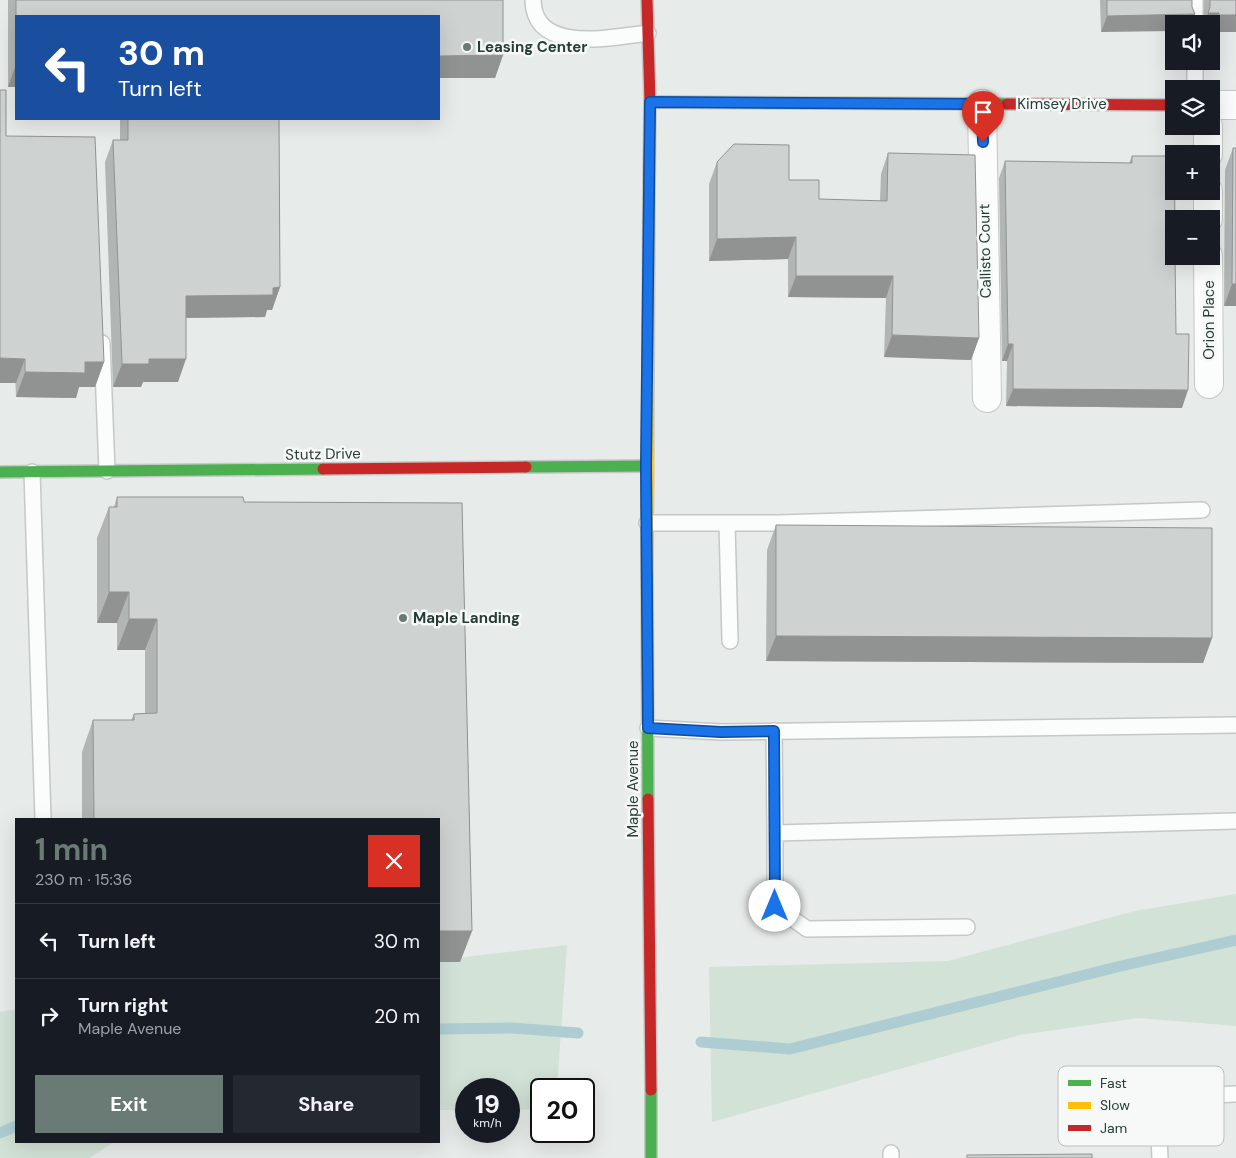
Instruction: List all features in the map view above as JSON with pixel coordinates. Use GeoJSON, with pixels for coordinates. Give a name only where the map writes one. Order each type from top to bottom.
{"type":"FeatureCollection","features":[{"type":"Feature","properties":{"kind":"street","name":"Maple Avenue"},"geometry":{"type":"LineString","coordinates":[[647,0],[650,102],[646,466],[650,1158]]}},
{"type":"Feature","properties":{"kind":"street","name":"Kimsey Drive"},"geometry":{"type":"LineString","coordinates":[[650,102],[1165,104]]}},
{"type":"Feature","properties":{"kind":"street","name":"Callisto Court"},"geometry":{"type":"LineString","coordinates":[[982,104],[987,398]]}},
{"type":"Feature","properties":{"kind":"street"},"geometry":{"type":"LineString","coordinates":[[1220,105],[1236,105]]}},
{"type":"Feature","properties":{"kind":"street","name":"Orion Place"},"geometry":{"type":"LineString","coordinates":[[1208,265],[1209,384]]}},
{"type":"Feature","properties":{"kind":"street","name":"Stutz Drive"},"geometry":{"type":"LineString","coordinates":[[0,472],[646,466]]}},
{"type":"Feature","properties":{"kind":"lane"},"geometry":{"type":"LineString","coordinates":[[533,0],[539,20],[549,31],[564,38],[596,39],[648,34]]}},
{"type":"Feature","properties":{"kind":"lane"},"geometry":{"type":"LineString","coordinates":[[1195,0],[1195,15]]}},
{"type":"Feature","properties":{"kind":"lane"},"geometry":{"type":"LineString","coordinates":[[102,331],[107,471]]}},
{"type":"Feature","properties":{"kind":"lane"},"geometry":{"type":"LineString","coordinates":[[32,472],[43,818]]}},
{"type":"Feature","properties":{"kind":"lane"},"geometry":{"type":"LineString","coordinates":[[647,523],[727,523],[1202,510]]}},
{"type":"Feature","properties":{"kind":"lane"},"geometry":{"type":"LineString","coordinates":[[727,523],[730,641]]}},
{"type":"Feature","properties":{"kind":"lane"},"geometry":{"type":"LineString","coordinates":[[648,728],[721,732],[1236,725]]}},
{"type":"Feature","properties":{"kind":"lane"},"geometry":{"type":"LineString","coordinates":[[774,731],[775,906],[807,929],[967,927]]}},
{"type":"Feature","properties":{"kind":"lane"},"geometry":{"type":"LineString","coordinates":[[775,833],[1236,821]]}},
{"type":"Feature","properties":{"kind":"green space"},"geometry":{"type":"Polygon","coordinates":[[[1236,894],[1236,1026],[1138,1018],[1020,1035],[712,1122],[709,967],[948,961],[1135,911],[1236,894]]]}},
{"type":"Feature","properties":{"kind":"green space"},"geometry":{"type":"Polygon","coordinates":[[[567,945],[558,1078],[530,1078],[530,1109],[520,1110],[520,1078],[455,1078],[455,1110],[440,1110],[440,960],[567,945]]]}},
{"type":"Feature","properties":{"kind":"green space"},"geometry":{"type":"Polygon","coordinates":[[[15,1009],[15,1143],[112,1143],[90,1158],[0,1158],[0,1012],[15,1009]]]}},
{"type":"Feature","properties":{"kind":"building"},"geometry":{"type":"Polygon","coordinates":[[[16,0],[503,0],[503,55],[440,56],[440,15],[16,15],[16,0]]]}},
{"type":"Feature","properties":{"kind":"building"},"geometry":{"type":"Polygon","coordinates":[[[1107,0],[1192,0],[1195,14],[1107,16],[1107,0]]]}},
{"type":"Feature","properties":{"kind":"building"},"geometry":{"type":"Polygon","coordinates":[[[1210,0],[1236,0],[1236,15],[1208,13],[1210,0]]]}},
{"type":"Feature","properties":{"kind":"building"},"geometry":{"type":"Polygon","coordinates":[[[0,90],[6,90],[6,136],[95,137],[104,362],[85,362],[85,373],[25,372],[25,359],[0,358],[0,90]]]}},
{"type":"Feature","properties":{"kind":"building"},"geometry":{"type":"Polygon","coordinates":[[[128,120],[279,120],[280,287],[273,288],[273,295],[186,296],[186,359],[149,359],[149,364],[122,364],[113,140],[128,140],[128,120]]]}},
{"type":"Feature","properties":{"kind":"building"},"geometry":{"type":"Polygon","coordinates":[[[734,144],[789,145],[789,180],[819,180],[819,199],[887,201],[888,153],[975,155],[979,338],[892,335],[893,276],[796,276],[796,237],[717,239],[717,162],[734,144]]]}},
{"type":"Feature","properties":{"kind":"building"},"geometry":{"type":"Polygon","coordinates":[[[1233,148],[1236,148],[1236,284],[1232,284],[1233,148]]]}},
{"type":"Feature","properties":{"kind":"building"},"geometry":{"type":"Polygon","coordinates":[[[1132,156],[1165,156],[1165,200],[1175,200],[1175,210],[1165,210],[1165,265],[1175,265],[1176,334],[1189,334],[1188,390],[1013,389],[1013,344],[1008,344],[1005,161],[1132,163],[1132,156]]]}},
{"type":"Feature","properties":{"kind":"building"},"geometry":{"type":"Polygon","coordinates":[[[117,497],[243,497],[244,502],[462,503],[472,931],[440,931],[440,818],[94,818],[93,720],[134,720],[134,714],[157,713],[157,619],[129,619],[129,592],[109,592],[109,507],[117,507],[117,497]]]}},
{"type":"Feature","properties":{"kind":"building"},"geometry":{"type":"Polygon","coordinates":[[[776,525],[1212,528],[1212,638],[776,636],[776,525]]]}},
{"type":"Feature","properties":{"kind":"building"},"geometry":{"type":"Polygon","coordinates":[[[1092,1154],[1092,1158],[967,1158],[967,1155],[1092,1154]]]}},
{"type":"Feature","properties":{"kind":"waterway"},"geometry":{"type":"LineString","coordinates":[[701,1042],[790,1049],[1121,966],[1236,940]]}},
{"type":"Feature","properties":{"kind":"waterway"},"geometry":{"type":"LineString","coordinates":[[440,1029],[512,1028],[578,1033]]}},
{"type":"Feature","properties":{"kind":"waterway"},"geometry":{"type":"LineString","coordinates":[[0,1133],[15,1126]]}},
{"type":"Feature","properties":{"kind":"traffic: fast"},"geometry":{"type":"LineString","coordinates":[[650,102],[1007,104]]}},
{"type":"Feature","properties":{"kind":"traffic: fast"},"geometry":{"type":"LineString","coordinates":[[526,467],[646,466]]}},
{"type":"Feature","properties":{"kind":"traffic: fast"},"geometry":{"type":"LineString","coordinates":[[0,472],[323,469]]}},
{"type":"Feature","properties":{"kind":"traffic: fast"},"geometry":{"type":"LineString","coordinates":[[647,573],[648,799]]}},
{"type":"Feature","properties":{"kind":"traffic: fast"},"geometry":{"type":"LineString","coordinates":[[651,1090],[651,1158]]}},
{"type":"Feature","properties":{"kind":"traffic: slow"},"geometry":{"type":"LineString","coordinates":[[647,573],[649,183]]}},
{"type":"Feature","properties":{"kind":"traffic: jam"},"geometry":{"type":"LineString","coordinates":[[647,0],[650,102],[649,183]]}},
{"type":"Feature","properties":{"kind":"traffic: jam"},"geometry":{"type":"LineString","coordinates":[[1007,104],[1165,105]]}},
{"type":"Feature","properties":{"kind":"traffic: jam"},"geometry":{"type":"LineString","coordinates":[[323,469],[526,467]]}},
{"type":"Feature","properties":{"kind":"traffic: jam"},"geometry":{"type":"LineString","coordinates":[[648,799],[651,1090]]}},
{"type":"Feature","properties":{"kind":"place","name":"Leasing Center"},"geometry":{"type":"Point","coordinates":[467,47]}},
{"type":"Feature","properties":{"kind":"place","name":"Maple Landing"},"geometry":{"type":"Point","coordinates":[403,618]}},
{"type":"Feature","properties":{"kind":"route"},"geometry":{"type":"LineString","coordinates":[[775,906],[774,731],[721,732],[648,728],[646,466],[650,102],[982,104],[983,142]]}}]}
